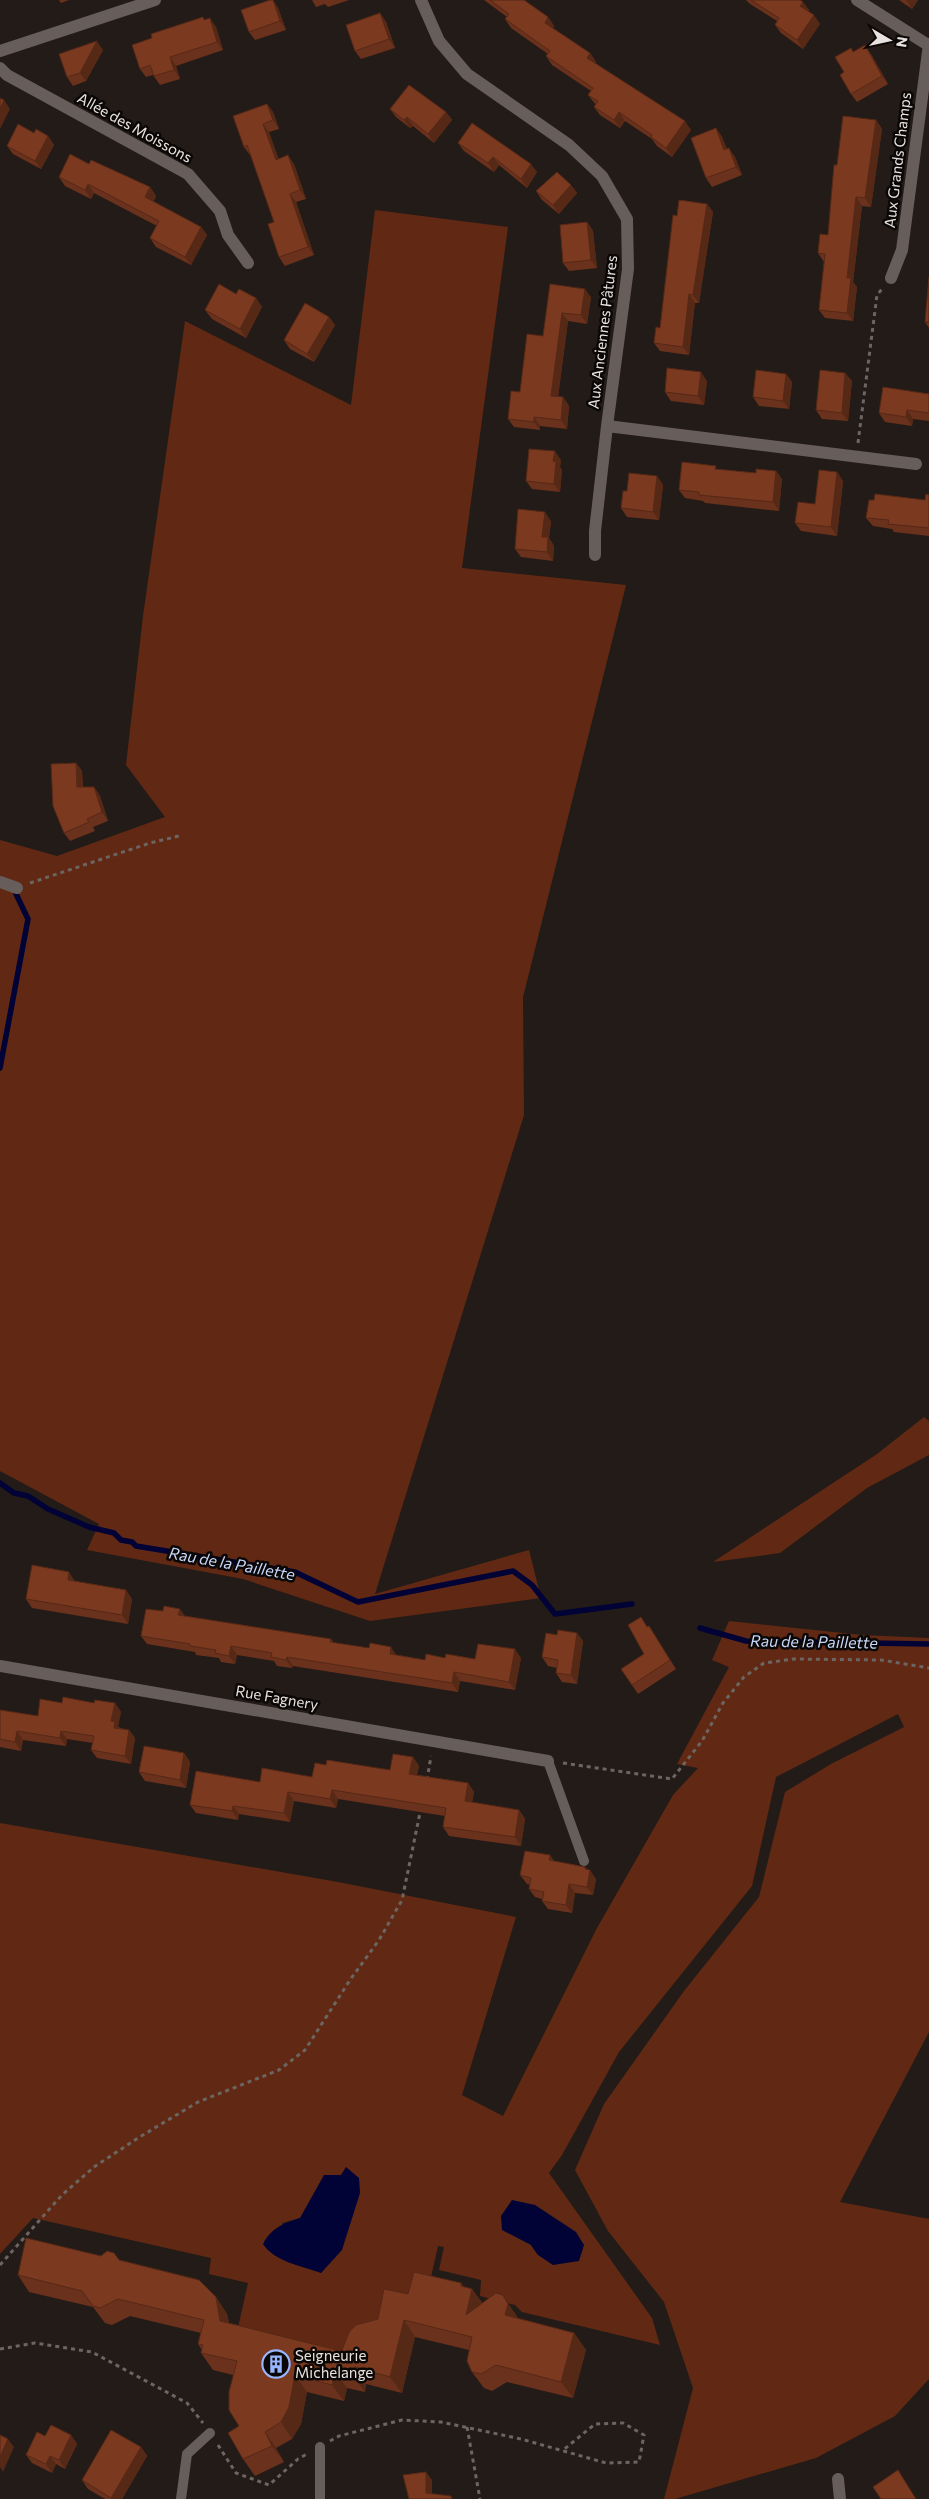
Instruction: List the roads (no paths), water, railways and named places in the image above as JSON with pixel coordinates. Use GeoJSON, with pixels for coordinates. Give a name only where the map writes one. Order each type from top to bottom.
{"type":"FeatureCollection","features":[{"type":"Feature","properties":{"kind":"street"},"geometry":{"type":"LineString","coordinates":[[0,51],[155,0]]}},
{"type":"Feature","properties":{"kind":"street","name":"Aux Anciennes Pâtures"},"geometry":{"type":"LineString","coordinates":[[421,0],[439,40],[467,74],[569,145],[602,176],[627,219],[628,269],[607,426],[594,555]]}},
{"type":"Feature","properties":{"kind":"street","name":"Aux Grands Champs"},"geometry":{"type":"LineString","coordinates":[[857,0],[928,45],[902,250],[891,278]]}},
{"type":"Feature","properties":{"kind":"street","name":"Allée des Moissons"},"geometry":{"type":"LineString","coordinates":[[0,68],[8,75],[188,174],[220,211],[228,235],[248,262]]}},
{"type":"Feature","properties":{"kind":"street","name":"Aux Anciennes Pâtures"},"geometry":{"type":"LineString","coordinates":[[607,426],[916,464]]}},
{"type":"Feature","properties":{"kind":"street"},"geometry":{"type":"LineString","coordinates":[[0,882],[17,888]]}},
{"type":"Feature","properties":{"kind":"street","name":"Rue Fagnery"},"geometry":{"type":"LineString","coordinates":[[0,1666],[548,1761]]}},
{"type":"Feature","properties":{"kind":"street"},"geometry":{"type":"LineString","coordinates":[[838,2479],[840,2499]]}},
{"type":"Feature","properties":{"kind":"lane"},"geometry":{"type":"LineString","coordinates":[[548,1761],[584,1861]]}},
{"type":"Feature","properties":{"kind":"lane"},"geometry":{"type":"LineString","coordinates":[[182,2499],[187,2454],[210,2433]]}},
{"type":"Feature","properties":{"kind":"lane"},"geometry":{"type":"LineString","coordinates":[[320,2447],[320,2499]]}},
{"type":"Feature","properties":{"kind":"waterway","name":"Rau de la Paillette"},"geometry":{"type":"LineString","coordinates":[[0,1068],[28,919],[16,894]]}},
{"type":"Feature","properties":{"kind":"waterway","name":"Rau de la Paillette"},"geometry":{"type":"LineString","coordinates":[[0,1483],[14,1493],[28,1496],[48,1509],[89,1527],[114,1533],[121,1540],[132,1542],[136,1546],[295,1572],[358,1602],[513,1571],[532,1585],[555,1614],[632,1604]]}},
{"type":"Feature","properties":{"kind":"waterway","name":"Rau de la Paillette"},"geometry":{"type":"LineString","coordinates":[[700,1628],[746,1641],[929,1644]]}},
{"type":"Feature","properties":{"kind":"place","name":"Seigneurie Michelange"},"geometry":{"type":"Point","coordinates":[276,2364]}}]}
